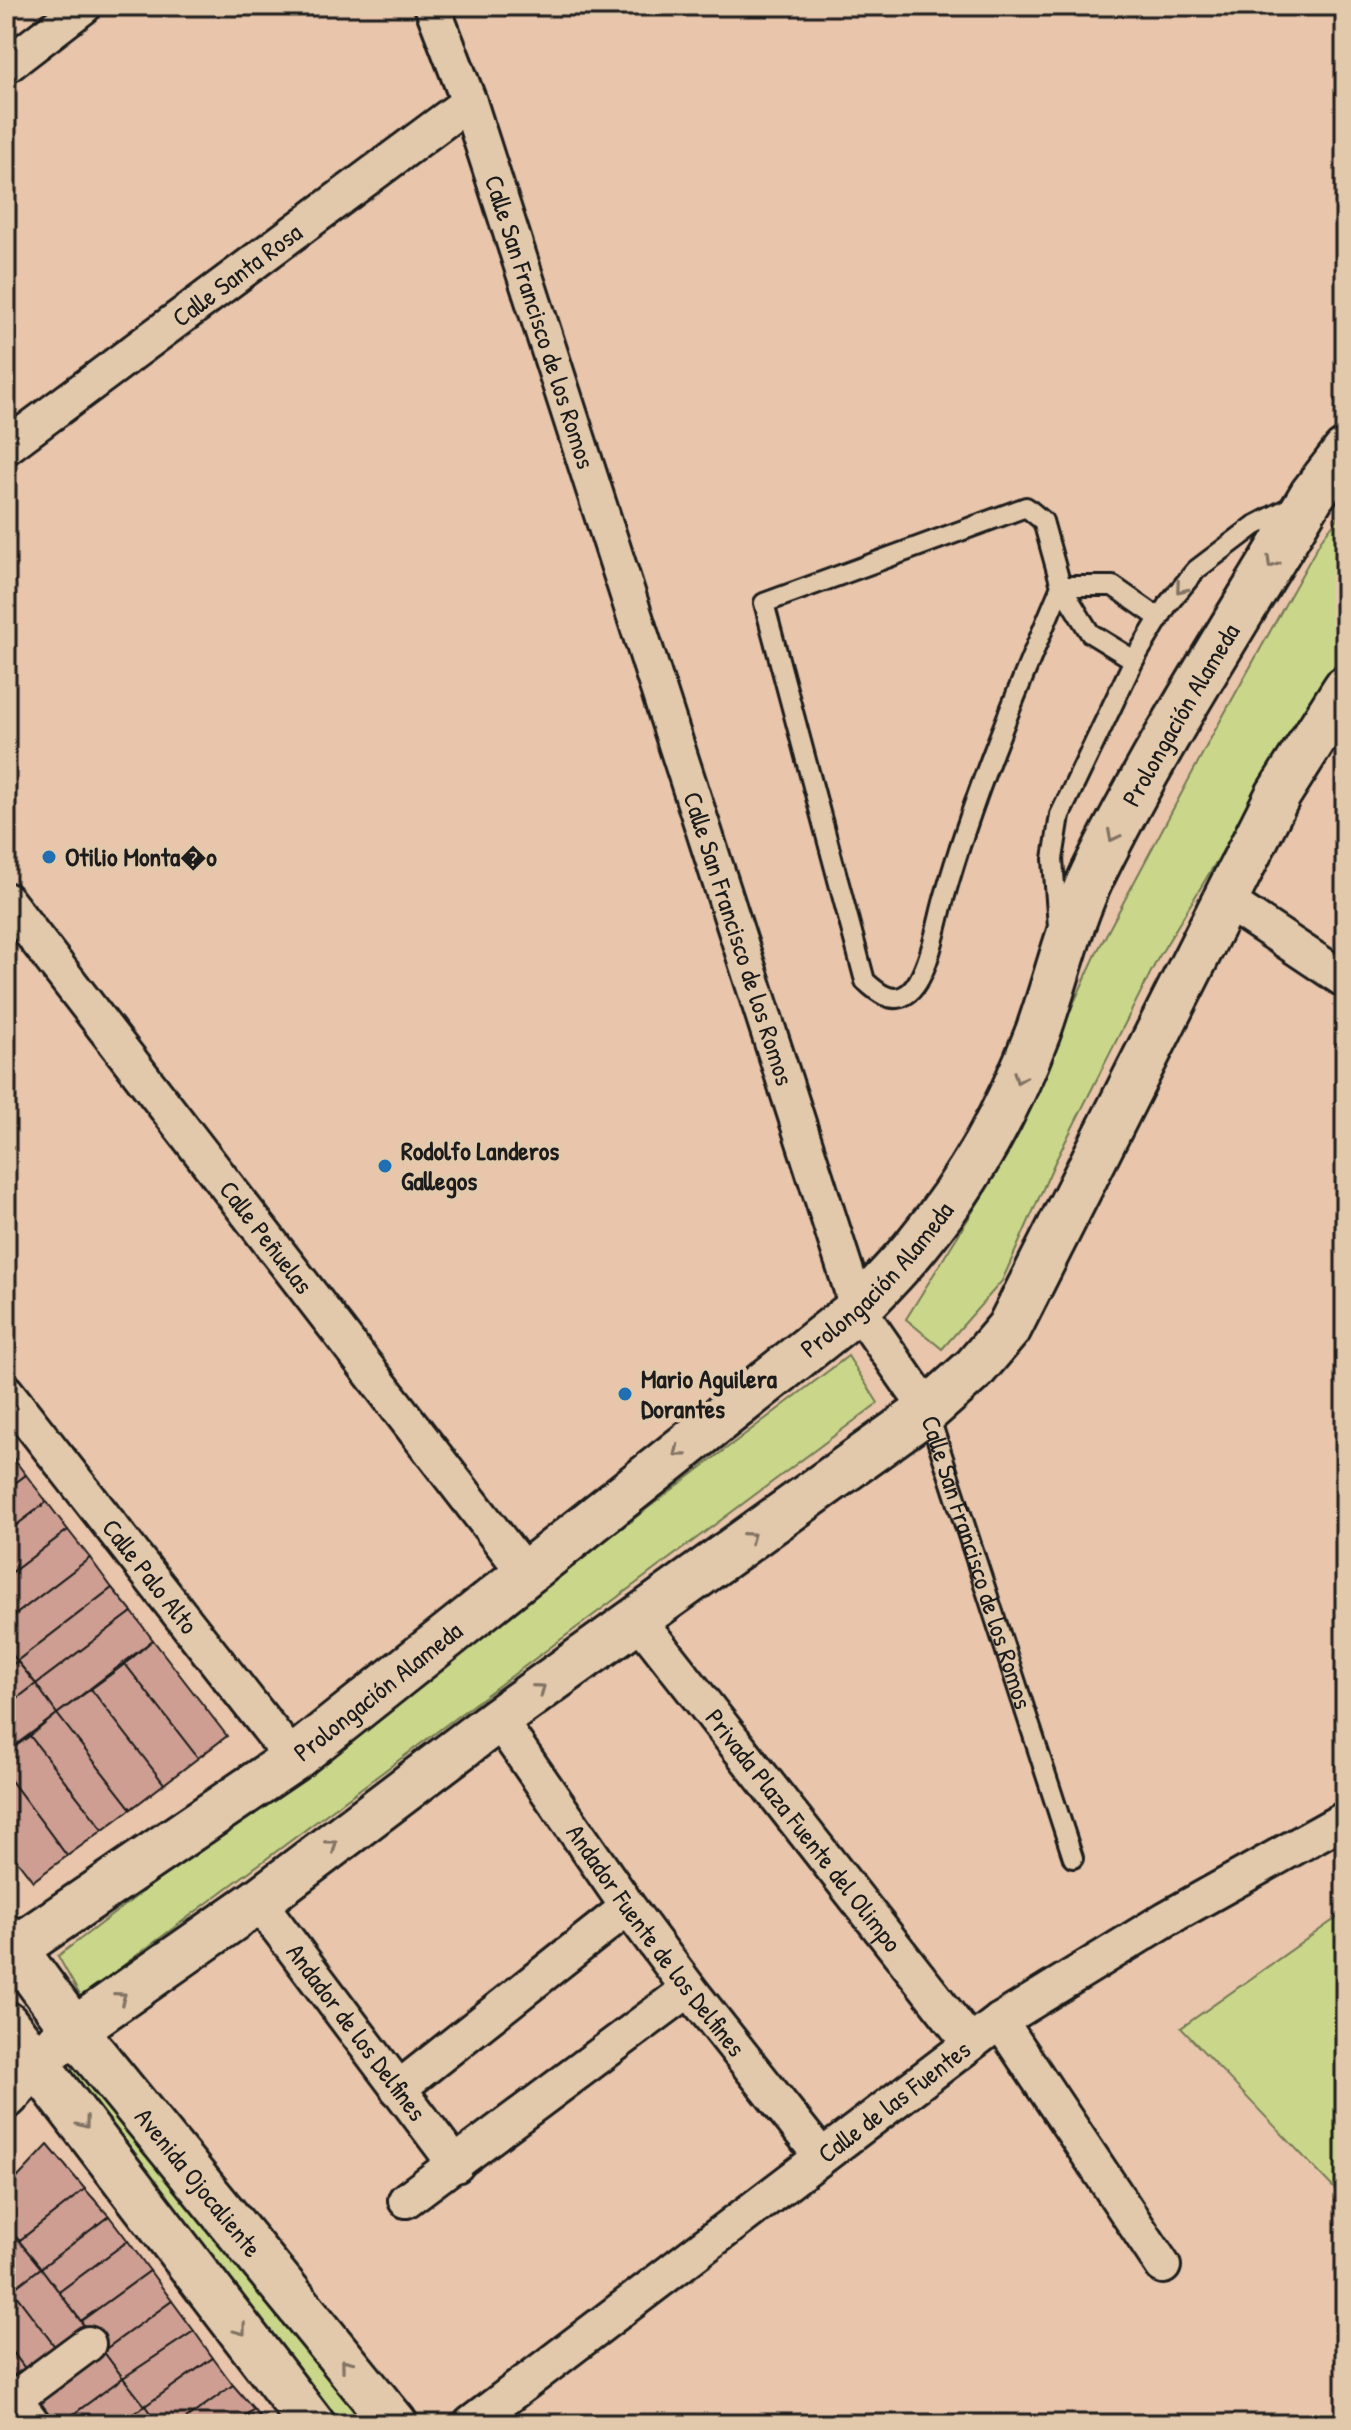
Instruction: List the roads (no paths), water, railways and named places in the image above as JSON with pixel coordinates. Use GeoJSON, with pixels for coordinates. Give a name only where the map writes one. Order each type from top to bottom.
{"type":"FeatureCollection","features":[{"type":"Feature","properties":{"kind":"main road","name":"Prolongación Alameda"},"geometry":{"type":"LineString","coordinates":[[9,1947],[293,1759],[858,1309],[920,1242],[968,1175],[1012,1093],[1038,1030],[1060,957],[1092,876],[1141,781],[1312,495],[1345,452]]}},
{"type":"Feature","properties":{"kind":"main road"},"geometry":{"type":"LineString","coordinates":[[6,2096],[37,2061],[74,2030],[258,1901],[498,1719],[928,1410],[975,1368],[1009,1328],[1278,795],[1345,689]]}},
{"type":"Feature","properties":{"kind":"main road","name":"Avenida Ojocaliente"},"geometry":{"type":"LineString","coordinates":[[9,1947],[395,2424]]}},
{"type":"Feature","properties":{"kind":"main road","name":"Avenida Ojocaliente"},"geometry":{"type":"LineString","coordinates":[[6,2024],[312,2424]]}},
{"type":"Feature","properties":{"kind":"street"},"geometry":{"type":"LineString","coordinates":[[6,66],[84,6]]}},
{"type":"Feature","properties":{"kind":"street","name":"Calle San Francisco de los Romos"},"geometry":{"type":"LineString","coordinates":[[432,6],[469,102],[858,1309],[928,1410]]}},
{"type":"Feature","properties":{"kind":"street","name":"Calle Santa Rosa"},"geometry":{"type":"LineString","coordinates":[[6,447],[469,102]]}},
{"type":"Feature","properties":{"kind":"street","name":"Calle Peñuelas"},"geometry":{"type":"LineString","coordinates":[[6,900],[526,1574]]}},
{"type":"Feature","properties":{"kind":"street"},"geometry":{"type":"LineString","coordinates":[[1225,900],[1345,980]]}},
{"type":"Feature","properties":{"kind":"street","name":"Calle Palo Alto"},"geometry":{"type":"LineString","coordinates":[[6,1392],[293,1759]]}},
{"type":"Feature","properties":{"kind":"street","name":"Privada Plaza Fuente del Olimpo"},"geometry":{"type":"LineString","coordinates":[[637,1618],[970,2043]]}},
{"type":"Feature","properties":{"kind":"street","name":"Andador Fuente de los Delfines"},"geometry":{"type":"LineString","coordinates":[[498,1719],[628,1907],[821,2156]]}},
{"type":"Feature","properties":{"kind":"street","name":"Calle de las Fuentes"},"geometry":{"type":"LineString","coordinates":[[471,2424],[1000,2021],[1166,1919],[1345,1819]]}},
{"type":"Feature","properties":{"kind":"street","name":"Andador de los Delfines"},"geometry":{"type":"LineString","coordinates":[[258,1901],[456,2165]]}},
{"type":"Feature","properties":{"kind":"street"},"geometry":{"type":"LineString","coordinates":[[398,2089],[628,1907]]}},
{"type":"Feature","properties":{"kind":"street"},"geometry":{"type":"LineString","coordinates":[[406,2200],[689,1989]]}},
{"type":"Feature","properties":{"kind":"street"},"geometry":{"type":"LineString","coordinates":[[1000,2021],[1163,2266]]}},
{"type":"Feature","properties":{"kind":"street"},"geometry":{"type":"LineString","coordinates":[[18,2409],[88,2344]]}},
{"type":"Feature","properties":{"kind":"lane"},"geometry":{"type":"LineString","coordinates":[[1060,957],[1053,859],[1060,815],[1134,660],[1159,618],[1196,570],[1254,526],[1312,495]]}},
{"type":"Feature","properties":{"kind":"lane"},"geometry":{"type":"LineString","coordinates":[[1061,586],[961,838],[922,975],[907,994],[895,998],[879,995],[865,981],[764,603],[1026,507],[1043,521],[1061,586],[1090,633],[1134,660]]}},
{"type":"Feature","properties":{"kind":"lane"},"geometry":{"type":"LineString","coordinates":[[1061,586],[1113,586],[1159,618]]}},
{"type":"Feature","properties":{"kind":"lane","name":"Calle San Francisco de los Romos"},"geometry":{"type":"LineString","coordinates":[[928,1410],[1073,1858]]}},
{"type":"Feature","properties":{"kind":"place","name":"Otilio Monta�o"},"geometry":{"type":"Point","coordinates":[49,857]}},
{"type":"Feature","properties":{"kind":"place","name":"Rodolfo Landeros Gallegos"},"geometry":{"type":"Point","coordinates":[385,1166]}},
{"type":"Feature","properties":{"kind":"place","name":"Mario Aguilera Dorantes"},"geometry":{"type":"Point","coordinates":[625,1394]}}]}
